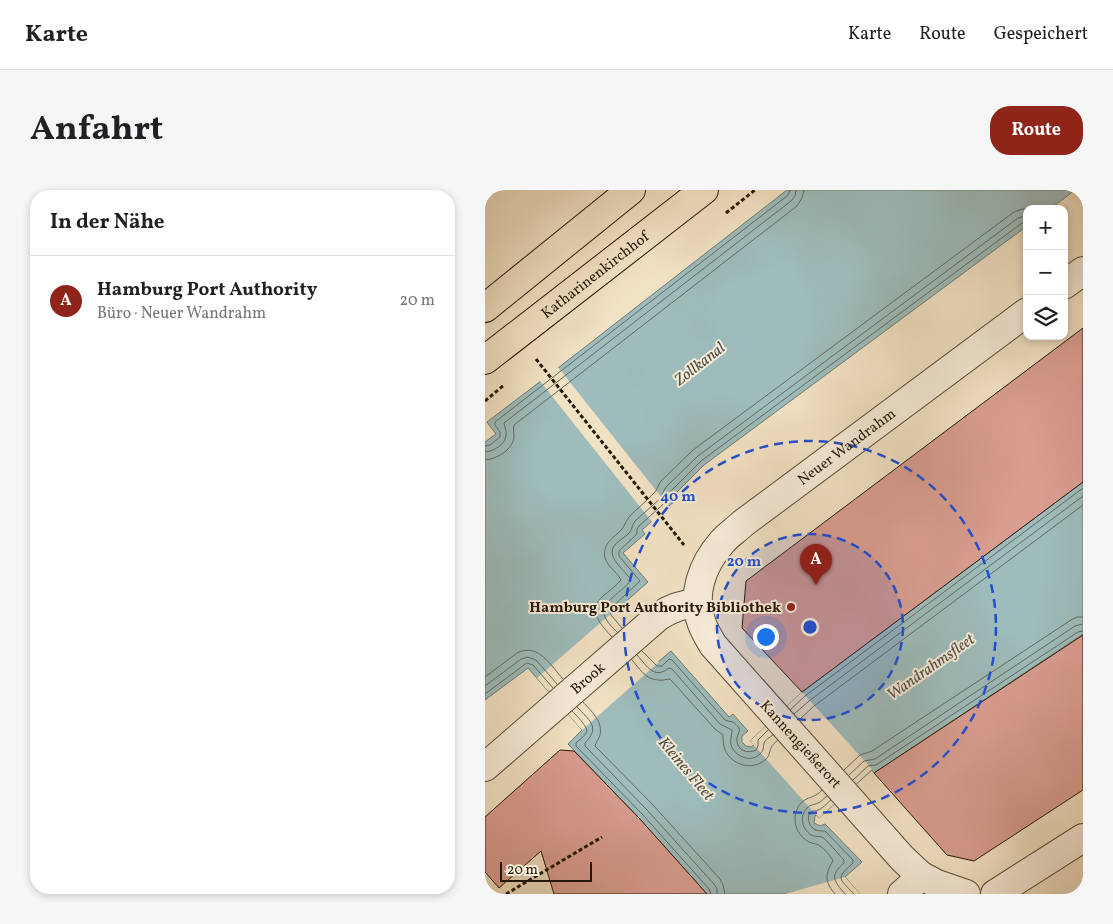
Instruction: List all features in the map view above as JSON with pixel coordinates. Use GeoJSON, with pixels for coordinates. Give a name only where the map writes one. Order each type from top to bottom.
{"type":"FeatureCollection","features":[{"type":"Feature","properties":{"kind":"main road"},"geometry":{"type":"LineString","coordinates":[[485,308],[631,190]]}},
{"type":"Feature","properties":{"kind":"main road","name":"Katharinenkirchhof"},"geometry":{"type":"LineString","coordinates":[[485,360],[704,190]]}},
{"type":"Feature","properties":{"kind":"street"},"geometry":{"type":"LineString","coordinates":[[1068,281],[1083,271]]}},
{"type":"Feature","properties":{"kind":"street","name":"Neuer Wandrahm"},"geometry":{"type":"LineString","coordinates":[[698,603],[698,591],[703,570],[723,541],[743,524],[1023,315]]}},
{"type":"Feature","properties":{"kind":"street","name":"Brook"},"geometry":{"type":"LineString","coordinates":[[485,767],[659,616],[689,604],[698,603]]}},
{"type":"Feature","properties":{"kind":"street","name":"Kannengießerort"},"geometry":{"type":"LineString","coordinates":[[698,603],[702,625],[713,645],[902,858],[921,875],[937,884],[966,894]]}},
{"type":"Feature","properties":{"kind":"street"},"geometry":{"type":"LineString","coordinates":[[995,894],[1083,838]]}},
{"type":"Feature","properties":{"kind":"street"},"geometry":{"type":"LineString","coordinates":[[901,894],[921,875]]}},
{"type":"Feature","properties":{"kind":"path"},"geometry":{"type":"LineString","coordinates":[[537,359],[679,538]]}},
{"type":"Feature","properties":{"kind":"path"},"geometry":{"type":"LineString","coordinates":[[505,894],[602,837]]}},
{"type":"Feature","properties":{"kind":"water"},"geometry":{"type":"Polygon","coordinates":[[[787,190],[1075,190],[1055,205],[1023,205],[1023,229],[704,465],[674,495],[677,499],[642,530],[645,534],[623,553],[648,582],[614,612],[658,662],[671,651],[729,717],[733,714],[748,731],[742,736],[742,742],[746,746],[751,747],[754,745],[750,741],[802,692],[1083,482],[1083,634],[874,773],[872,770],[819,818],[815,816],[814,823],[820,826],[825,824],[862,862],[845,877],[860,894],[707,894],[639,818],[568,744],[582,730],[528,668],[485,700],[485,442],[496,434],[487,422],[787,190]]]}},
{"type":"Feature","properties":{"kind":"pier"},"geometry":{"type":"Polygon","coordinates":[[[557,366],[670,508],[653,523],[539,380],[557,366]]]}},
{"type":"Feature","properties":{"kind":"pier"},"geometry":{"type":"Polygon","coordinates":[[[614,611],[659,662],[582,730],[537,678],[614,611]]]}},
{"type":"Feature","properties":{"kind":"pier"},"geometry":{"type":"Polygon","coordinates":[[[802,692],[872,769],[819,818],[750,741],[802,692]]]}},
{"type":"Feature","properties":{"kind":"pier"},"geometry":{"type":"Polygon","coordinates":[[[845,877],[860,894],[785,894],[845,877]]]}},
{"type":"Feature","properties":{"kind":"building"},"geometry":{"type":"Polygon","coordinates":[[[1083,328],[1083,482],[802,692],[742,628],[746,581],[1083,328]]]}},
{"type":"Feature","properties":{"kind":"building"},"geometry":{"type":"Polygon","coordinates":[[[1083,635],[1083,790],[974,861],[947,855],[874,773],[1083,635]]]}},
{"type":"Feature","properties":{"kind":"building"},"geometry":{"type":"Polygon","coordinates":[[[560,750],[574,751],[639,818],[707,894],[554,894],[541,851],[499,888],[485,872],[485,817],[560,750]]]}},
{"type":"Feature","properties":{"kind":"place","name":"Hamburg Port Authority"},"geometry":{"type":"Point","coordinates":[816,585]}},
{"type":"Feature","properties":{"kind":"place","name":"Hamburg Port Authority Bibliothek"},"geometry":{"type":"Point","coordinates":[791,607]}},
{"type":"Feature","properties":{"kind":"water label","name":"Zollkanal"},"geometry":{"type":"Point","coordinates":[699,363]}},
{"type":"Feature","properties":{"kind":"water label","name":"Wandrahmsfleet"},"geometry":{"type":"Point","coordinates":[930,666]}},
{"type":"Feature","properties":{"kind":"water label","name":"Kleines Fleet"},"geometry":{"type":"Point","coordinates":[687,768]}}]}
